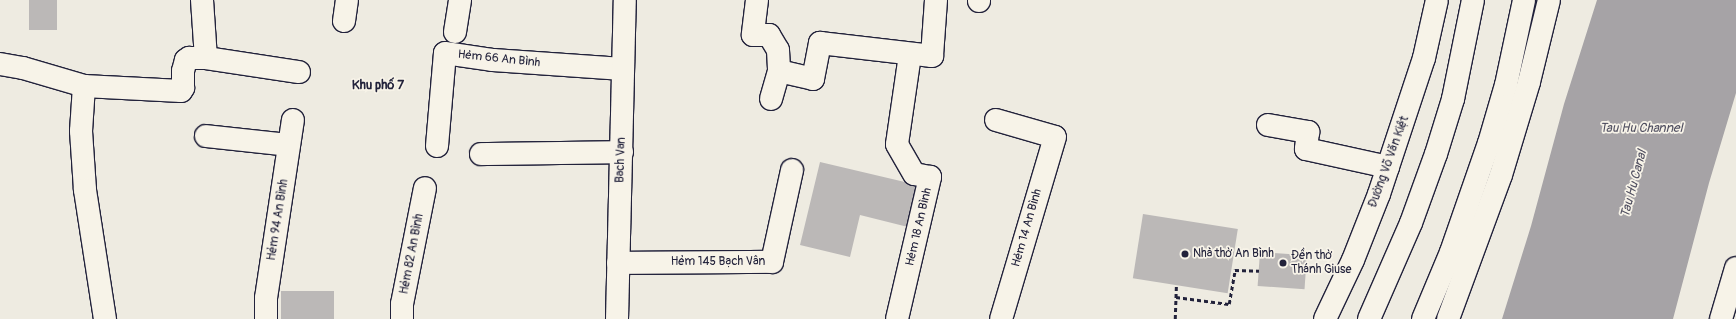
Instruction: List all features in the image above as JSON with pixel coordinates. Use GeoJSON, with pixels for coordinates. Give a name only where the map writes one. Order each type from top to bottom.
{"type":"FeatureCollection","features":[{"type":"Feature","properties":{"kind":"main road"},"geometry":{"type":"LineString","coordinates":[[202,0],[206,58]]}},
{"type":"Feature","properties":{"kind":"main road"},"geometry":{"type":"LineString","coordinates":[[344,22],[347,0]]}},
{"type":"Feature","properties":{"kind":"main road"},"geometry":{"type":"LineString","coordinates":[[455,32],[460,0]]}},
{"type":"Feature","properties":{"kind":"main road","name":"Bach Van"},"geometry":{"type":"LineString","coordinates":[[617,319],[625,0]]}},
{"type":"Feature","properties":{"kind":"main road"},"geometry":{"type":"LineString","coordinates":[[757,0],[753,35],[769,35],[778,50],[780,71],[771,99]]}},
{"type":"Feature","properties":{"kind":"main road"},"geometry":{"type":"LineString","coordinates":[[780,71],[813,79],[820,43],[910,55],[932,56],[936,0]]}},
{"type":"Feature","properties":{"kind":"main road","name":"Đường Võ Văn Kiệt"},"geometry":{"type":"LineString","coordinates":[[1325,319],[1353,260],[1388,167],[1424,58],[1437,0]]}},
{"type":"Feature","properties":{"kind":"main road"},"geometry":{"type":"LineString","coordinates":[[1369,319],[1410,223],[1436,154],[1453,99],[1473,0]]}},
{"type":"Feature","properties":{"kind":"main road"},"geometry":{"type":"LineString","coordinates":[[1423,319],[1451,252],[1488,143],[1506,84],[1524,0]]}},
{"type":"Feature","properties":{"kind":"main road"},"geometry":{"type":"LineString","coordinates":[[1448,319],[1501,175],[1529,82],[1549,0]]}},
{"type":"Feature","properties":{"kind":"main road","name":"Hẻm 66 An Bình"},"geometry":{"type":"LineString","coordinates":[[437,146],[445,53],[493,60],[623,69]]}},
{"type":"Feature","properties":{"kind":"main road","name":"Hẻm 18 An Bình"},"geometry":{"type":"LineString","coordinates":[[897,319],[930,177],[914,174],[897,144],[910,55]]}},
{"type":"Feature","properties":{"kind":"main road"},"geometry":{"type":"LineString","coordinates":[[0,64],[23,68],[84,86],[181,91],[183,72],[186,60],[189,58],[206,58],[299,72]]}},
{"type":"Feature","properties":{"kind":"main road"},"geometry":{"type":"LineString","coordinates":[[84,86],[81,132],[85,190],[105,319]]}},
{"type":"Feature","properties":{"kind":"main road","name":"Hẻm 94 An Bình"},"geometry":{"type":"LineString","coordinates":[[266,319],[266,298],[293,120]]}},
{"type":"Feature","properties":{"kind":"main road","name":"Hẻm 14 An Bình"},"geometry":{"type":"LineString","coordinates":[[996,120],[1055,137],[1001,319]]}},
{"type":"Feature","properties":{"kind":"main road"},"geometry":{"type":"LineString","coordinates":[[1268,125],[1308,132],[1306,149],[1388,167]]}},
{"type":"Feature","properties":{"kind":"main road"},"geometry":{"type":"LineString","coordinates":[[206,136],[289,145]]}},
{"type":"Feature","properties":{"kind":"main road"},"geometry":{"type":"LineString","coordinates":[[481,154],[622,152]]}},
{"type":"Feature","properties":{"kind":"main road","name":"Hẻm 145 Bạch Vân"},"geometry":{"type":"LineString","coordinates":[[618,263],[772,262],[792,170]]}},
{"type":"Feature","properties":{"kind":"main road","name":"Hẻm 82 An Bình"},"geometry":{"type":"LineString","coordinates":[[402,319],[402,304],[425,188]]}},
{"type":"Feature","properties":{"kind":"main road"},"geometry":{"type":"LineString","coordinates":[[1721,319],[1736,268]]}},
{"type":"Feature","properties":{"kind":"path"},"geometry":{"type":"LineString","coordinates":[[1176,297],[1229,304],[1235,270],[1259,271]]}},
{"type":"Feature","properties":{"kind":"path"},"geometry":{"type":"LineString","coordinates":[[1175,319],[1176,286]]}},
{"type":"Feature","properties":{"kind":"water","name":"Tau Hu Channel"},"geometry":{"type":"Polygon","coordinates":[[[1597,0],[1736,0],[1736,93],[1709,183],[1673,319],[1502,319],[1531,226],[1564,104],[1597,0]]]}},
{"type":"Feature","properties":{"kind":"building"},"geometry":{"type":"Polygon","coordinates":[[[29,0],[57,0],[57,30],[29,30],[29,0]]]}},
{"type":"Feature","properties":{"kind":"building"},"geometry":{"type":"Polygon","coordinates":[[[820,162],[926,187],[916,229],[860,215],[850,257],[800,245],[820,162]]]}},
{"type":"Feature","properties":{"kind":"building","name":"Nhà thờ An Bình"},"geometry":{"type":"Polygon","coordinates":[[[1143,214],[1238,229],[1228,293],[1133,278],[1143,214]]]}},
{"type":"Feature","properties":{"kind":"building","name":"Đền thờ Thánh Giuse"},"geometry":{"type":"Polygon","coordinates":[[[1260,252],[1307,255],[1305,289],[1258,286],[1260,252]]]}},
{"type":"Feature","properties":{"kind":"building"},"geometry":{"type":"Polygon","coordinates":[[[281,291],[334,291],[334,319],[281,319],[281,291]]]}},
{"type":"Feature","properties":{"kind":"place","name":"Nhà thờ An Bình"},"geometry":{"type":"Point","coordinates":[1185,254]}},
{"type":"Feature","properties":{"kind":"place","name":"Đền thờ Thánh Giuse"},"geometry":{"type":"Point","coordinates":[1283,263]}},
{"type":"Feature","properties":{"kind":"district","name":"Khu phố 7"},"geometry":{"type":"Point","coordinates":[378,85]}},
{"type":"Feature","properties":{"kind":"water label","name":"Tau Hu Canal"},"geometry":{"type":"Point","coordinates":[1634,184]}}]}
